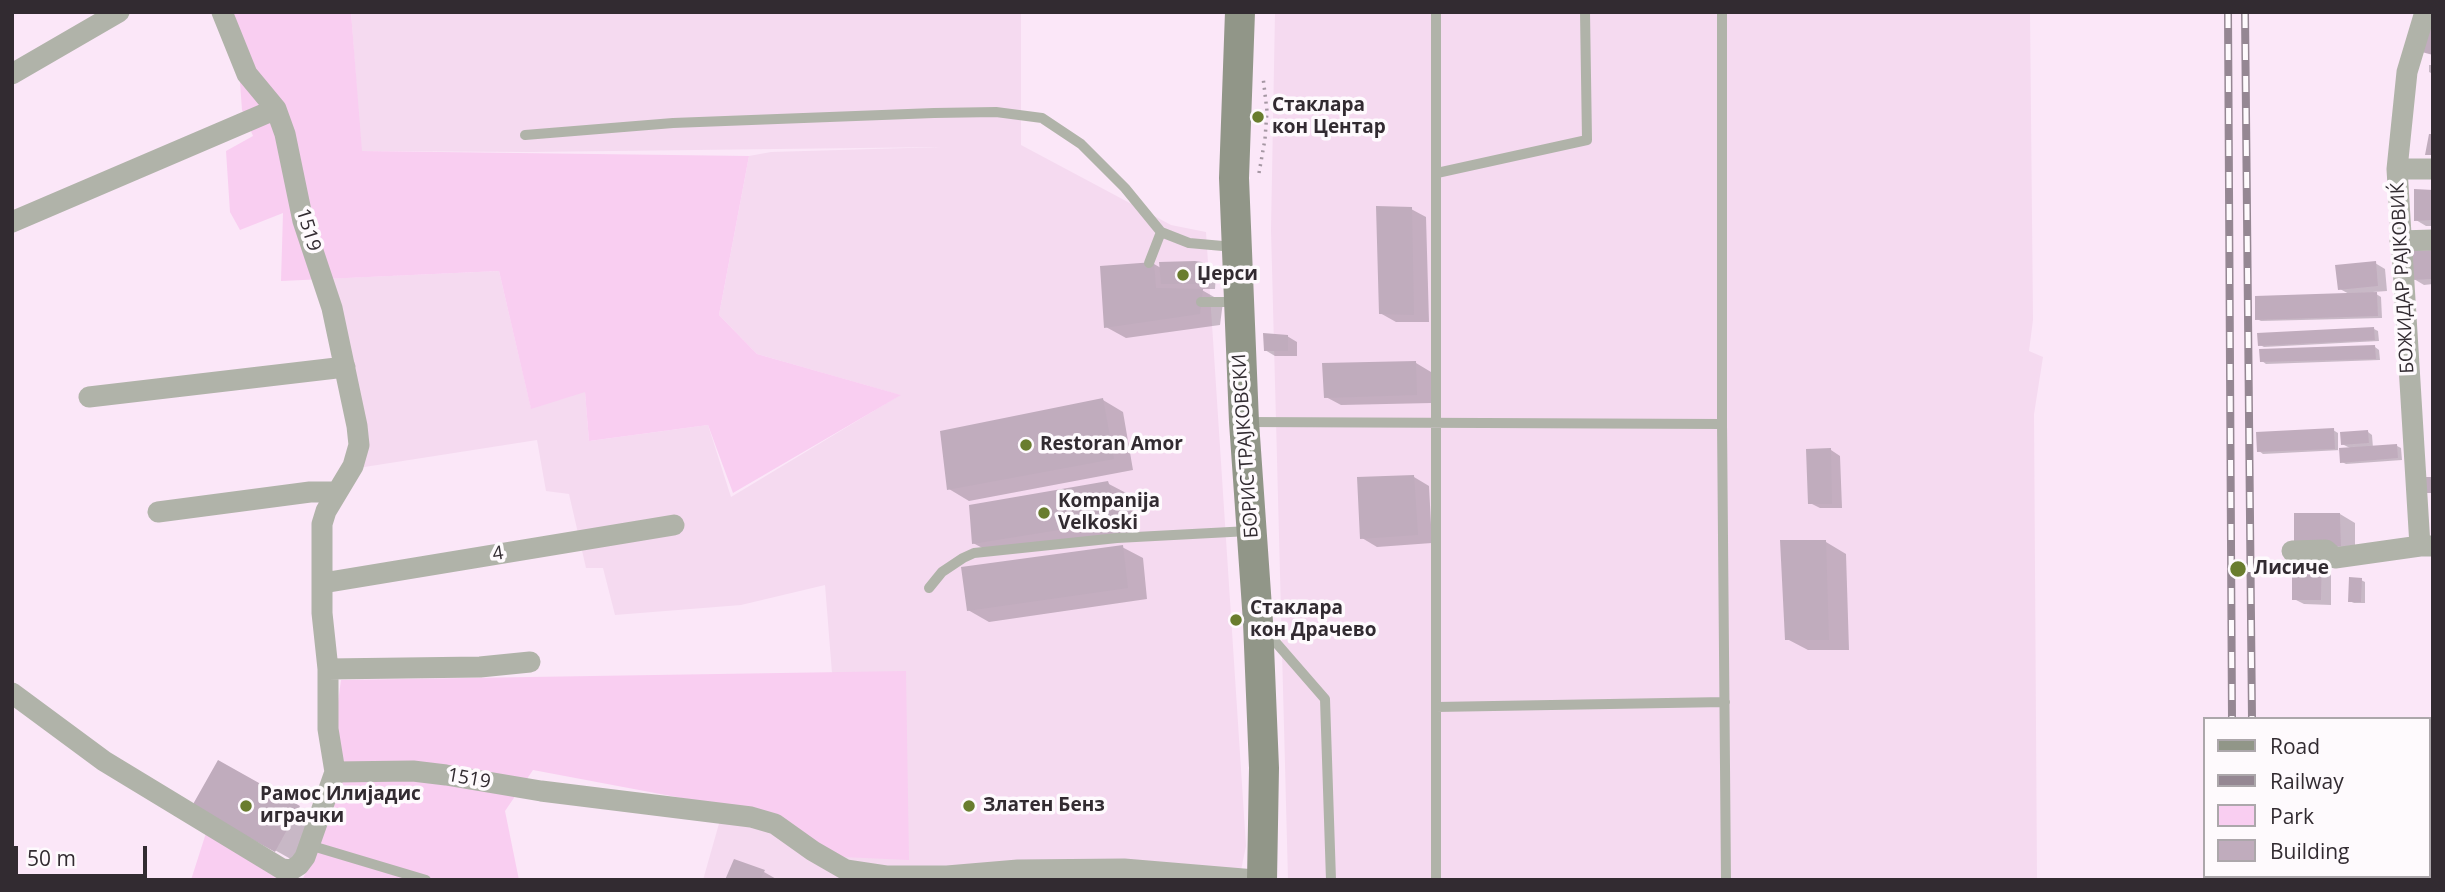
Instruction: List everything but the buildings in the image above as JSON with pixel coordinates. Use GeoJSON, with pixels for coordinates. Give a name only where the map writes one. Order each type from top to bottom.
{"type":"FeatureCollection","features":[{"type":"Feature","properties":{"kind":"main road","name":"БОРИС ТРАЈКОВСКИ"},"geometry":{"type":"LineString","coordinates":[[1240,12],[1234,178],[1244,422],[1258,622],[1264,768],[1262,880]]}},
{"type":"Feature","properties":{"kind":"street"},"geometry":{"type":"LineString","coordinates":[[12,74],[119,12]]}},
{"type":"Feature","properties":{"kind":"street","name":"1519"},"geometry":{"type":"LineString","coordinates":[[222,12],[247,74],[276,109],[285,134],[303,221],[332,309],[359,446],[353,466],[322,524],[322,613],[328,670],[328,729],[335,772],[413,771],[541,791],[751,817],[775,824],[846,870],[886,876],[947,876],[1018,870],[1124,869],[1255,880]]}},
{"type":"Feature","properties":{"kind":"street","name":"БОЖИДАР РАЈКОВИЌ"},"geometry":{"type":"LineString","coordinates":[[2425,12],[2407,72],[2397,169],[2400,241],[2427,546]]}},
{"type":"Feature","properties":{"kind":"street"},"geometry":{"type":"LineString","coordinates":[[12,222],[276,109]]}},
{"type":"Feature","properties":{"kind":"street"},"geometry":{"type":"LineString","coordinates":[[2397,169],[2433,169]]}},
{"type":"Feature","properties":{"kind":"street"},"geometry":{"type":"LineString","coordinates":[[2400,241],[2433,240]]}},
{"type":"Feature","properties":{"kind":"street"},"geometry":{"type":"LineString","coordinates":[[89,397],[345,367]]}},
{"type":"Feature","properties":{"kind":"street"},"geometry":{"type":"LineString","coordinates":[[158,512],[310,492],[337,492]]}},
{"type":"Feature","properties":{"kind":"street","name":"4"},"geometry":{"type":"LineString","coordinates":[[323,583],[674,525]]}},
{"type":"Feature","properties":{"kind":"street"},"geometry":{"type":"LineString","coordinates":[[2292,551],[2326,550],[2335,558],[2427,546]]}},
{"type":"Feature","properties":{"kind":"street"},"geometry":{"type":"LineString","coordinates":[[328,670],[480,667],[530,662]]}},
{"type":"Feature","properties":{"kind":"street"},"geometry":{"type":"LineString","coordinates":[[12,693],[104,761],[282,869],[291,870],[299,865],[309,845],[335,772]]}},
{"type":"Feature","properties":{"kind":"lane"},"geometry":{"type":"LineString","coordinates":[[1436,12],[1436,880]]}},
{"type":"Feature","properties":{"kind":"lane"},"geometry":{"type":"LineString","coordinates":[[1437,173],[1587,140],[1585,12]]}},
{"type":"Feature","properties":{"kind":"lane"},"geometry":{"type":"LineString","coordinates":[[1722,12],[1726,880]]}},
{"type":"Feature","properties":{"kind":"lane"},"geometry":{"type":"LineString","coordinates":[[525,135],[673,123],[934,113],[996,112],[1042,118],[1082,144],[1125,188],[1161,232],[1189,243],[1237,248]]}},
{"type":"Feature","properties":{"kind":"lane"},"geometry":{"type":"LineString","coordinates":[[1149,263],[1161,232]]}},
{"type":"Feature","properties":{"kind":"lane"},"geometry":{"type":"LineString","coordinates":[[1202,302],[1239,302]]}},
{"type":"Feature","properties":{"kind":"lane"},"geometry":{"type":"LineString","coordinates":[[1244,422],[1722,424]]}},
{"type":"Feature","properties":{"kind":"lane"},"geometry":{"type":"LineString","coordinates":[[929,588],[942,572],[974,553],[1117,538],[1251,531]]}},
{"type":"Feature","properties":{"kind":"lane"},"geometry":{"type":"LineString","coordinates":[[1258,622],[1325,699],[1331,880]]}},
{"type":"Feature","properties":{"kind":"lane"},"geometry":{"type":"LineString","coordinates":[[1436,707],[1724,702]]}},
{"type":"Feature","properties":{"kind":"lane"},"geometry":{"type":"LineString","coordinates":[[309,845],[426,880]]}},
{"type":"Feature","properties":{"kind":"shaded area"},"geometry":{"type":"Polygon","coordinates":[[[351,12],[1021,12],[1021,145],[1171,225],[1206,232],[1246,846],[1239,880],[703,880],[724,806],[906,672],[832,673],[825,585],[741,605],[615,615],[603,568],[586,568],[569,494],[546,491],[537,440],[358,468],[321,279],[499,271],[531,408],[585,391],[589,441],[708,425],[731,497],[900,395],[757,354],[719,315],[749,156],[771,152],[942,147],[530,152],[361,151],[351,12]]]}},
{"type":"Feature","properties":{"kind":"shaded area"},"geometry":{"type":"Polygon","coordinates":[[[1275,12],[2030,12],[2033,320],[2029,351],[2043,357],[2034,414],[2037,880],[1288,880],[1271,230],[1275,12]]]}},
{"type":"Feature","properties":{"kind":"green space"},"geometry":{"type":"Polygon","coordinates":[[[214,12],[351,12],[362,151],[749,156],[719,315],[757,354],[901,395],[733,493],[708,425],[589,441],[585,392],[531,409],[499,271],[281,281],[283,213],[240,230],[230,212],[226,151],[253,136],[242,110],[239,69],[214,12]]]}},
{"type":"Feature","properties":{"kind":"green space"},"geometry":{"type":"Polygon","coordinates":[[[906,671],[909,860],[843,857],[724,806],[533,770],[505,811],[519,880],[302,880],[318,849],[341,680],[906,671]]]}},
{"type":"Feature","properties":{"kind":"green space"},"geometry":{"type":"Polygon","coordinates":[[[207,830],[287,880],[191,880],[207,830]]]}},
{"type":"Feature","properties":{"kind":"railway"},"geometry":{"type":"LineString","coordinates":[[2228,12],[2232,717]]}},
{"type":"Feature","properties":{"kind":"railway"},"geometry":{"type":"LineString","coordinates":[[2245,12],[2252,717]]}},
{"type":"Feature","properties":{"kind":"place","name":"Стаклара кон Центар"},"geometry":{"type":"Point","coordinates":[1258,117]}},
{"type":"Feature","properties":{"kind":"place","name":"Џерси"},"geometry":{"type":"Point","coordinates":[1183,275]}},
{"type":"Feature","properties":{"kind":"place","name":"Restoran Amor"},"geometry":{"type":"Point","coordinates":[1026,445]}},
{"type":"Feature","properties":{"kind":"place","name":"Kompanija Velkoski"},"geometry":{"type":"Point","coordinates":[1044,513]}},
{"type":"Feature","properties":{"kind":"place","name":"Лисиче"},"geometry":{"type":"Point","coordinates":[2238,569]}},
{"type":"Feature","properties":{"kind":"place","name":"Стаклара кон Драчево"},"geometry":{"type":"Point","coordinates":[1236,620]}},
{"type":"Feature","properties":{"kind":"place","name":"Рамос Илијадис играчки"},"geometry":{"type":"Point","coordinates":[246,806]}},
{"type":"Feature","properties":{"kind":"place","name":"Златен Бенз"},"geometry":{"type":"Point","coordinates":[969,806]}}]}
